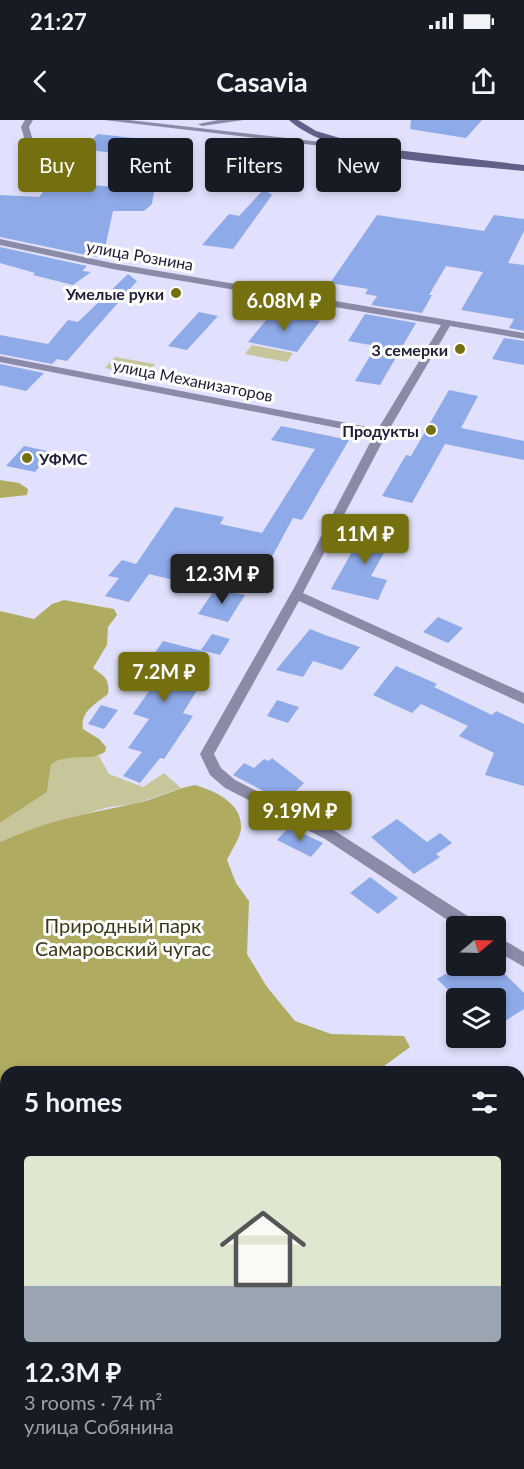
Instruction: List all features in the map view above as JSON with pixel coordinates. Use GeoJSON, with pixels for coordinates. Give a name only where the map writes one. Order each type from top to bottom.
{"type":"FeatureCollection","features":[{"type":"Feature","properties":{"kind":"main road"},"geometry":{"type":"LineString","coordinates":[[293,120],[307,130],[326,138]]}},
{"type":"Feature","properties":{"kind":"main road"},"geometry":{"type":"LineString","coordinates":[[401,153],[524,168]]}},
{"type":"Feature","properties":{"kind":"street"},"geometry":{"type":"LineString","coordinates":[[29,120],[26,127],[29,138]]}},
{"type":"Feature","properties":{"kind":"street"},"geometry":{"type":"LineString","coordinates":[[108,120],[316,143]]}},
{"type":"Feature","properties":{"kind":"street"},"geometry":{"type":"LineString","coordinates":[[151,125],[190,125],[240,120]]}},
{"type":"Feature","properties":{"kind":"street","name":"улица Рознина"},"geometry":{"type":"LineString","coordinates":[[0,242],[112,266],[524,336]]}},
{"type":"Feature","properties":{"kind":"street"},"geometry":{"type":"LineString","coordinates":[[447,323],[381,433],[296,595],[209,749],[210,764],[220,777],[230,784],[330,835],[454,916]]}},
{"type":"Feature","properties":{"kind":"street","name":"улица Механизаторов"},"geometry":{"type":"LineString","coordinates":[[0,360],[381,433]]}},
{"type":"Feature","properties":{"kind":"street"},"geometry":{"type":"LineString","coordinates":[[296,595],[524,699]]}},
{"type":"Feature","properties":{"kind":"street"},"geometry":{"type":"LineString","coordinates":[[506,949],[524,960]]}},
{"type":"Feature","properties":{"kind":"green space"},"geometry":{"type":"Polygon","coordinates":[[[252,345],[293,353],[287,362],[245,354],[252,345]]]}},
{"type":"Feature","properties":{"kind":"green space"},"geometry":{"type":"Polygon","coordinates":[[[115,357],[155,364],[145,376],[105,368],[115,357]]]}},
{"type":"Feature","properties":{"kind":"green space"},"geometry":{"type":"Polygon","coordinates":[[[0,480],[19,483],[28,489],[27,495],[0,498],[0,480]]]}},
{"type":"Feature","properties":{"kind":"green space"},"geometry":{"type":"Polygon","coordinates":[[[64,600],[114,609],[117,615],[108,627],[107,645],[93,668],[105,678],[108,694],[90,708],[83,723],[83,729],[99,739],[106,747],[105,752],[92,757],[65,759],[51,765],[47,792],[0,823],[0,611],[34,619],[52,604],[64,600]]]}},
{"type":"Feature","properties":{"kind":"green space"},"geometry":{"type":"Polygon","coordinates":[[[67,756],[99,756],[109,774],[143,787],[164,773],[181,788],[135,804],[109,807],[20,833],[0,842],[0,823],[47,792],[51,765],[67,756]]]}},
{"type":"Feature","properties":{"kind":"green space","name":"Природный парк Самаровский чугас"},"geometry":{"type":"Polygon","coordinates":[[[195,785],[211,791],[226,799],[237,812],[241,829],[227,860],[236,883],[249,901],[247,954],[267,987],[295,1021],[331,1034],[404,1036],[410,1047],[384,1066],[0,1066],[0,842],[49,824],[141,802],[195,785]]]}},
{"type":"Feature","properties":{"kind":"building"},"geometry":{"type":"Polygon","coordinates":[[[411,120],[482,120],[466,138],[410,129],[411,120]]]}},
{"type":"Feature","properties":{"kind":"building"},"geometry":{"type":"Polygon","coordinates":[[[98,134],[134,138],[108,138],[108,152],[96,151],[96,138],[94,138],[98,134]]]}},
{"type":"Feature","properties":{"kind":"building"},"geometry":{"type":"Polygon","coordinates":[[[96,185],[108,186],[108,192],[154,192],[152,204],[144,211],[113,211],[105,248],[96,257],[0,237],[0,195],[39,197],[43,192],[96,192],[96,185]]]}},
{"type":"Feature","properties":{"kind":"building"},"geometry":{"type":"Polygon","coordinates":[[[261,192],[268,192],[272,195],[233,249],[202,245],[229,214],[239,216],[261,192]]]}},
{"type":"Feature","properties":{"kind":"building"},"geometry":{"type":"Polygon","coordinates":[[[377,215],[484,231],[494,215],[524,219],[524,231],[508,263],[524,265],[524,331],[509,328],[514,319],[461,310],[483,272],[446,266],[429,295],[432,295],[422,313],[371,305],[377,296],[365,294],[368,289],[330,283],[377,215]]]}},
{"type":"Feature","properties":{"kind":"building"},"geometry":{"type":"Polygon","coordinates":[[[0,247],[87,266],[82,271],[91,272],[73,285],[33,275],[35,273],[0,263],[0,247]]]}},
{"type":"Feature","properties":{"kind":"building"},"geometry":{"type":"Polygon","coordinates":[[[128,274],[137,281],[67,361],[57,359],[52,364],[0,354],[0,335],[48,344],[68,320],[78,322],[128,274]]]}},
{"type":"Feature","properties":{"kind":"building"},"geometry":{"type":"Polygon","coordinates":[[[199,312],[218,316],[187,350],[168,346],[199,312]]]}},
{"type":"Feature","properties":{"kind":"building"},"geometry":{"type":"Polygon","coordinates":[[[273,312],[320,321],[297,352],[248,342],[273,312]]]}},
{"type":"Feature","properties":{"kind":"building"},"geometry":{"type":"Polygon","coordinates":[[[365,314],[416,323],[380,385],[355,381],[376,346],[348,341],[365,314]]]}},
{"type":"Feature","properties":{"kind":"building"},"geometry":{"type":"Polygon","coordinates":[[[504,338],[524,341],[524,365],[492,359],[504,338]]]}},
{"type":"Feature","properties":{"kind":"building"},"geometry":{"type":"Polygon","coordinates":[[[0,364],[44,373],[26,391],[0,385],[0,364]]]}},
{"type":"Feature","properties":{"kind":"building"},"geometry":{"type":"Polygon","coordinates":[[[449,390],[478,396],[461,428],[524,441],[524,460],[445,444],[412,503],[382,496],[406,455],[411,456],[449,390]]]}},
{"type":"Feature","properties":{"kind":"building"},"geometry":{"type":"Polygon","coordinates":[[[281,426],[349,440],[302,520],[293,518],[268,564],[237,558],[219,585],[185,576],[181,582],[149,574],[129,602],[105,596],[119,578],[108,576],[122,560],[136,564],[175,507],[224,517],[220,524],[262,533],[315,449],[271,440],[281,426]]]}},
{"type":"Feature","properties":{"kind":"building"},"geometry":{"type":"Polygon","coordinates":[[[24,446],[52,452],[35,472],[6,466],[24,446]]]}},
{"type":"Feature","properties":{"kind":"building"},"geometry":{"type":"Polygon","coordinates":[[[366,527],[395,533],[371,576],[387,580],[378,600],[331,589],[366,527]]]}},
{"type":"Feature","properties":{"kind":"building"},"geometry":{"type":"Polygon","coordinates":[[[215,589],[245,595],[228,622],[198,614],[215,589]]]}},
{"type":"Feature","properties":{"kind":"building"},"geometry":{"type":"Polygon","coordinates":[[[438,617],[463,628],[448,643],[423,632],[438,617]]]}},
{"type":"Feature","properties":{"kind":"building"},"geometry":{"type":"Polygon","coordinates":[[[310,629],[360,647],[342,670],[313,661],[303,677],[276,670],[310,629]]]}},
{"type":"Feature","properties":{"kind":"building"},"geometry":{"type":"Polygon","coordinates":[[[212,634],[230,639],[220,655],[201,650],[212,634]]]}},
{"type":"Feature","properties":{"kind":"building"},"geometry":{"type":"Polygon","coordinates":[[[163,641],[206,652],[199,675],[205,677],[183,713],[193,716],[164,759],[160,758],[140,783],[123,776],[142,752],[128,748],[149,719],[133,714],[152,687],[128,681],[141,661],[148,663],[163,641]]]}},
{"type":"Feature","properties":{"kind":"building"},"geometry":{"type":"Polygon","coordinates":[[[396,666],[437,684],[434,687],[492,715],[496,711],[524,724],[524,786],[485,775],[494,753],[459,736],[468,726],[421,704],[412,713],[373,695],[396,666]]]}},
{"type":"Feature","properties":{"kind":"building"},"geometry":{"type":"Polygon","coordinates":[[[277,700],[299,707],[288,723],[267,716],[277,700]]]}},
{"type":"Feature","properties":{"kind":"building"},"geometry":{"type":"Polygon","coordinates":[[[101,705],[118,710],[104,729],[88,724],[101,705]]]}},
{"type":"Feature","properties":{"kind":"building"},"geometry":{"type":"Polygon","coordinates":[[[272,758],[304,783],[285,802],[233,775],[244,763],[254,768],[264,759],[269,761],[272,758]]]}},
{"type":"Feature","properties":{"kind":"building"},"geometry":{"type":"Polygon","coordinates":[[[397,819],[427,842],[440,833],[452,843],[436,854],[440,857],[414,874],[371,837],[397,819]]]}},
{"type":"Feature","properties":{"kind":"building"},"geometry":{"type":"Polygon","coordinates":[[[289,827],[323,843],[311,857],[277,840],[289,827]]]}},
{"type":"Feature","properties":{"kind":"building"},"geometry":{"type":"Polygon","coordinates":[[[370,877],[398,898],[378,914],[350,893],[370,877]]]}},
{"type":"Feature","properties":{"kind":"building"},"geometry":{"type":"Polygon","coordinates":[[[446,974],[446,976],[506,975],[524,993],[524,1009],[506,1020],[506,988],[446,988],[437,979],[446,974]]]}},
{"type":"Feature","properties":{"kind":"place","name":"Умелые руки"},"geometry":{"type":"Point","coordinates":[176,293]}},
{"type":"Feature","properties":{"kind":"place","name":"3 семерки"},"geometry":{"type":"Point","coordinates":[460,349]}},
{"type":"Feature","properties":{"kind":"place","name":"Продукты"},"geometry":{"type":"Point","coordinates":[431,430]}},
{"type":"Feature","properties":{"kind":"place","name":"УФМС"},"geometry":{"type":"Point","coordinates":[27,458]}}]}
